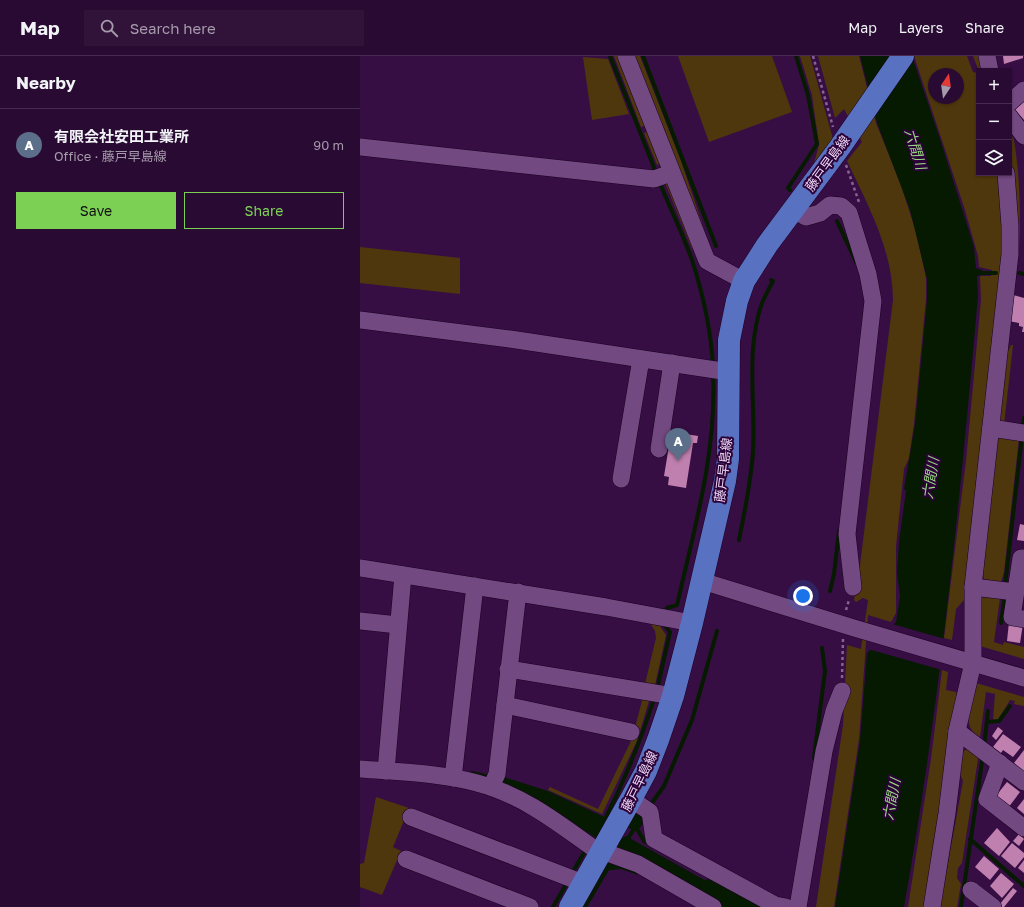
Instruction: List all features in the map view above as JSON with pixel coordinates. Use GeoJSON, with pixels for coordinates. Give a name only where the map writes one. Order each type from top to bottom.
{"type":"FeatureCollection","features":[{"type":"Feature","properties":{"kind":"main road","name":"藤戸早島線"},"geometry":{"type":"LineString","coordinates":[[570,907],[574,880],[603,849],[617,825],[642,807],[659,694],[692,623],[724,481],[728,459],[718,370],[729,340],[737,301],[744,281],[762,251],[840,147],[903,56]]}},
{"type":"Feature","properties":{"kind":"street"},"geometry":{"type":"LineString","coordinates":[[626,56],[663,176],[707,261],[744,281]]}},
{"type":"Feature","properties":{"kind":"street"},"geometry":{"type":"LineString","coordinates":[[986,56],[989,68]]}},
{"type":"Feature","properties":{"kind":"street"},"geometry":{"type":"LineString","coordinates":[[1012,101],[1024,90]]}},
{"type":"Feature","properties":{"kind":"street"},"geometry":{"type":"LineString","coordinates":[[1012,120],[1024,136]]}},
{"type":"Feature","properties":{"kind":"street"},"geometry":{"type":"LineString","coordinates":[[360,147],[663,176]]}},
{"type":"Feature","properties":{"kind":"street"},"geometry":{"type":"LineString","coordinates":[[932,907],[958,731],[991,428],[1017,254],[1010,226],[1006,176]]}},
{"type":"Feature","properties":{"kind":"street"},"geometry":{"type":"LineString","coordinates":[[793,210],[806,217],[820,213],[830,204],[841,206],[849,213],[868,274],[873,301],[848,534],[853,587]]}},
{"type":"Feature","properties":{"kind":"street"},"geometry":{"type":"LineString","coordinates":[[360,320],[671,368],[718,370]]}},
{"type":"Feature","properties":{"kind":"street"},"geometry":{"type":"LineString","coordinates":[[621,479],[641,363]]}},
{"type":"Feature","properties":{"kind":"street"},"geometry":{"type":"LineString","coordinates":[[660,449],[671,368]]}},
{"type":"Feature","properties":{"kind":"street"},"geometry":{"type":"LineString","coordinates":[[991,428],[1020,432]]}},
{"type":"Feature","properties":{"kind":"street"},"geometry":{"type":"LineString","coordinates":[[1024,558],[1021,558],[1008,591],[1012,617],[1024,619]]}},
{"type":"Feature","properties":{"kind":"street"},"geometry":{"type":"LineString","coordinates":[[360,568],[403,579],[692,623]]}},
{"type":"Feature","properties":{"kind":"street"},"geometry":{"type":"LineString","coordinates":[[386,766],[403,579]]}},
{"type":"Feature","properties":{"kind":"street"},"geometry":{"type":"LineString","coordinates":[[702,580],[854,628],[1024,678]]}},
{"type":"Feature","properties":{"kind":"street"},"geometry":{"type":"LineString","coordinates":[[973,587],[1008,591]]}},
{"type":"Feature","properties":{"kind":"street"},"geometry":{"type":"LineString","coordinates":[[454,772],[474,590]]}},
{"type":"Feature","properties":{"kind":"street"},"geometry":{"type":"LineString","coordinates":[[493,781],[517,597]]}},
{"type":"Feature","properties":{"kind":"street"},"geometry":{"type":"LineString","coordinates":[[360,621],[398,625]]}},
{"type":"Feature","properties":{"kind":"street"},"geometry":{"type":"LineString","coordinates":[[508,669],[659,694]]}},
{"type":"Feature","properties":{"kind":"street"},"geometry":{"type":"LineString","coordinates":[[798,907],[824,751],[834,711],[842,691]]}},
{"type":"Feature","properties":{"kind":"street"},"geometry":{"type":"LineString","coordinates":[[504,705],[631,732]]}},
{"type":"Feature","properties":{"kind":"street"},"geometry":{"type":"LineString","coordinates":[[958,731],[1024,782]]}},
{"type":"Feature","properties":{"kind":"street"},"geometry":{"type":"LineString","coordinates":[[989,755],[987,799],[1024,828]]}},
{"type":"Feature","properties":{"kind":"street"},"geometry":{"type":"LineString","coordinates":[[360,769],[386,766],[454,772],[493,781],[520,800],[543,812],[603,849],[638,864],[713,907]]}},
{"type":"Feature","properties":{"kind":"street"},"geometry":{"type":"LineString","coordinates":[[642,807],[654,839],[775,905],[786,907]]}},
{"type":"Feature","properties":{"kind":"street"},"geometry":{"type":"LineString","coordinates":[[411,817],[574,880]]}},
{"type":"Feature","properties":{"kind":"street"},"geometry":{"type":"LineString","coordinates":[[406,859],[530,907]]}},
{"type":"Feature","properties":{"kind":"street"},"geometry":{"type":"LineString","coordinates":[[972,890],[992,907]]}},
{"type":"Feature","properties":{"kind":"shaded area"},"geometry":{"type":"Polygon","coordinates":[[[614,56],[623,56],[648,125],[641,127],[614,56]]]}},
{"type":"Feature","properties":{"kind":"shaded area"},"geometry":{"type":"Polygon","coordinates":[[[632,56],[640,56],[681,161],[704,229],[699,230],[632,56]]]}},
{"type":"Feature","properties":{"kind":"shaded area"},"geometry":{"type":"Polygon","coordinates":[[[678,56],[772,56],[792,112],[709,142],[678,56]]]}},
{"type":"Feature","properties":{"kind":"shaded area"},"geometry":{"type":"Polygon","coordinates":[[[800,56],[810,56],[833,139],[813,167],[819,145],[812,95],[800,56]]]}},
{"type":"Feature","properties":{"kind":"shaded area"},"geometry":{"type":"Polygon","coordinates":[[[818,56],[859,56],[876,123],[901,185],[916,232],[926,278],[926,299],[914,424],[909,458],[904,469],[896,546],[896,613],[891,622],[868,615],[859,739],[834,907],[816,907],[843,725],[847,645],[861,649],[868,600],[863,598],[856,602],[854,600],[859,573],[893,300],[889,264],[884,246],[871,211],[847,161],[862,142],[844,109],[835,118],[818,56]]]}},
{"type":"Feature","properties":{"kind":"shaded area"},"geometry":{"type":"Polygon","coordinates":[[[914,56],[967,56],[973,72],[976,73],[976,176],[1000,176],[1005,238],[964,600],[956,609],[952,640],[944,638],[966,461],[981,300],[980,276],[991,276],[992,270],[979,267],[978,256],[965,210],[930,104],[964,104],[964,68],[928,68],[928,98],[914,56]]]}},
{"type":"Feature","properties":{"kind":"shaded area"},"geometry":{"type":"Polygon","coordinates":[[[973,56],[980,56],[982,68],[978,68],[973,56]]]}},
{"type":"Feature","properties":{"kind":"shaded area"},"geometry":{"type":"Polygon","coordinates":[[[583,57],[608,59],[629,114],[592,120],[583,57]]]}},
{"type":"Feature","properties":{"kind":"shaded area"},"geometry":{"type":"Polygon","coordinates":[[[648,132],[661,163],[657,165],[644,133],[648,132]]]}},
{"type":"Feature","properties":{"kind":"shaded area"},"geometry":{"type":"Polygon","coordinates":[[[1013,135],[1019,192],[1019,250],[1015,249],[1013,135]]]}},
{"type":"Feature","properties":{"kind":"shaded area"},"geometry":{"type":"Polygon","coordinates":[[[667,179],[696,248],[692,249],[664,180],[667,179]]]}},
{"type":"Feature","properties":{"kind":"shaded area"},"geometry":{"type":"Polygon","coordinates":[[[360,247],[460,258],[460,294],[360,283],[360,247]]]}},
{"type":"Feature","properties":{"kind":"shaded area"},"geometry":{"type":"Polygon","coordinates":[[[1011,345],[1013,345],[1004,425],[999,423],[1005,357],[1011,345]]]}},
{"type":"Feature","properties":{"kind":"shaded area"},"geometry":{"type":"Polygon","coordinates":[[[997,437],[1019,438],[1004,572],[1001,582],[984,579],[982,570],[997,437]]]}},
{"type":"Feature","properties":{"kind":"shaded area"},"geometry":{"type":"Polygon","coordinates":[[[986,596],[1000,598],[994,642],[1003,645],[1004,642],[1024,647],[1024,659],[980,646],[981,598],[986,596]]]}},
{"type":"Feature","properties":{"kind":"shaded area"},"geometry":{"type":"Polygon","coordinates":[[[650,623],[660,626],[666,635],[655,685],[645,684],[656,638],[655,631],[650,623]]]}},
{"type":"Feature","properties":{"kind":"shaded area"},"geometry":{"type":"Polygon","coordinates":[[[942,670],[948,672],[946,690],[956,692],[957,695],[926,907],[908,907],[931,759],[942,670]]]}},
{"type":"Feature","properties":{"kind":"shaded area"},"geometry":{"type":"Polygon","coordinates":[[[976,683],[1024,697],[1024,706],[1014,704],[1015,701],[1010,700],[998,720],[993,720],[995,694],[986,692],[980,737],[974,733],[968,720],[970,705],[976,683]]]}},
{"type":"Feature","properties":{"kind":"shaded area"},"geometry":{"type":"Polygon","coordinates":[[[643,697],[649,701],[637,741],[602,814],[548,790],[550,787],[598,809],[632,739],[643,697]]]}},
{"type":"Feature","properties":{"kind":"shaded area"},"geometry":{"type":"Polygon","coordinates":[[[970,748],[977,753],[978,759],[962,863],[958,868],[957,878],[961,884],[957,907],[940,907],[963,781],[959,772],[963,751],[970,748]]]}},
{"type":"Feature","properties":{"kind":"shaded area"},"geometry":{"type":"Polygon","coordinates":[[[376,797],[409,808],[393,847],[401,851],[382,895],[360,887],[360,864],[364,863],[376,797]]]}},
{"type":"Feature","properties":{"kind":"water","name":"六間川"},"geometry":{"type":"Polygon","coordinates":[[[860,56],[912,56],[974,247],[976,268],[986,272],[986,274],[977,276],[978,296],[948,602],[928,755],[904,907],[835,907],[860,741],[867,653],[896,622],[900,596],[897,573],[899,542],[906,491],[904,489],[915,424],[927,300],[927,279],[910,210],[877,123],[860,56]]]}},
{"type":"Feature","properties":{"kind":"water"},"geometry":{"type":"Polygon","coordinates":[[[504,777],[548,791],[611,820],[599,840],[538,800],[502,783],[504,777]]]}},
{"type":"Feature","properties":{"kind":"water"},"geometry":{"type":"Polygon","coordinates":[[[641,812],[646,819],[637,832],[627,827],[634,814],[641,812]]]}},
{"type":"Feature","properties":{"kind":"water"},"geometry":{"type":"Polygon","coordinates":[[[626,836],[740,900],[737,907],[724,907],[641,861],[616,849],[621,839],[626,836]]]}},
{"type":"Feature","properties":{"kind":"water"},"geometry":{"type":"Polygon","coordinates":[[[608,862],[637,870],[638,875],[621,869],[603,871],[608,862]]]}},
{"type":"Feature","properties":{"kind":"pier"},"geometry":{"type":"Polygon","coordinates":[[[892,624],[945,639],[942,670],[868,649],[892,624]]]}},
{"type":"Feature","properties":{"kind":"building"},"geometry":{"type":"Polygon","coordinates":[[[1003,56],[1023,56],[1023,58],[1004,64],[1003,56]]]}},
{"type":"Feature","properties":{"kind":"building"},"geometry":{"type":"Polygon","coordinates":[[[1024,101],[1024,120],[1015,110],[1024,101]]]}},
{"type":"Feature","properties":{"kind":"building"},"geometry":{"type":"Polygon","coordinates":[[[1013,295],[1024,298],[1024,332],[1022,332],[1023,327],[1019,326],[1019,323],[1008,321],[1013,295]]]}},
{"type":"Feature","properties":{"kind":"building"},"geometry":{"type":"Polygon","coordinates":[[[679,433],[698,436],[697,443],[693,443],[686,488],[668,485],[669,477],[664,476],[669,446],[676,447],[679,433]]]}},
{"type":"Feature","properties":{"kind":"building"},"geometry":{"type":"Polygon","coordinates":[[[1020,524],[1024,525],[1024,541],[1017,540],[1020,524]]]}},
{"type":"Feature","properties":{"kind":"building"},"geometry":{"type":"Polygon","coordinates":[[[1009,622],[1023,624],[1020,643],[1007,641],[1009,622]]]}},
{"type":"Feature","properties":{"kind":"building"},"geometry":{"type":"Polygon","coordinates":[[[998,727],[1003,731],[996,740],[992,736],[998,727]]]}},
{"type":"Feature","properties":{"kind":"building"},"geometry":{"type":"Polygon","coordinates":[[[1003,734],[1021,747],[1013,757],[1003,750],[1001,753],[993,747],[1003,734]]]}},
{"type":"Feature","properties":{"kind":"building"},"geometry":{"type":"Polygon","coordinates":[[[1024,750],[1024,771],[1023,772],[1014,763],[1024,750]]]}},
{"type":"Feature","properties":{"kind":"building"},"geometry":{"type":"Polygon","coordinates":[[[1007,782],[1020,792],[1008,808],[995,797],[1007,782]]]}},
{"type":"Feature","properties":{"kind":"building"},"geometry":{"type":"Polygon","coordinates":[[[1024,799],[1024,814],[1017,808],[1024,799]]]}},
{"type":"Feature","properties":{"kind":"building"},"geometry":{"type":"Polygon","coordinates":[[[997,828],[1010,842],[999,856],[984,843],[997,828]]]}},
{"type":"Feature","properties":{"kind":"building"},"geometry":{"type":"Polygon","coordinates":[[[1019,834],[1024,839],[1019,846],[1013,841],[1019,834]]]}},
{"type":"Feature","properties":{"kind":"building"},"geometry":{"type":"Polygon","coordinates":[[[1012,843],[1024,853],[1024,857],[1015,868],[1001,856],[1012,843]]]}},
{"type":"Feature","properties":{"kind":"building"},"geometry":{"type":"Polygon","coordinates":[[[984,856],[999,869],[990,880],[975,867],[984,856]]]}},
{"type":"Feature","properties":{"kind":"building"},"geometry":{"type":"Polygon","coordinates":[[[1024,860],[1024,873],[1018,868],[1024,860]]]}},
{"type":"Feature","properties":{"kind":"building"},"geometry":{"type":"Polygon","coordinates":[[[1001,873],[1014,884],[1002,898],[990,886],[1001,873]]]}},
{"type":"Feature","properties":{"kind":"building"},"geometry":{"type":"Polygon","coordinates":[[[1013,888],[1017,891],[1004,907],[1001,907],[999,905],[1013,888]]]}},
{"type":"Feature","properties":{"kind":"waterway"},"geometry":{"type":"LineString","coordinates":[[610,56],[657,175]]}},
{"type":"Feature","properties":{"kind":"waterway"},"geometry":{"type":"LineString","coordinates":[[643,56],[716,246]]}},
{"type":"Feature","properties":{"kind":"waterway"},"geometry":{"type":"LineString","coordinates":[[790,190],[788,188],[817,144],[808,95],[796,56]]}},
{"type":"Feature","properties":{"kind":"waterway"},"geometry":{"type":"LineString","coordinates":[[659,181],[685,240],[696,273],[708,326],[713,366]]}},
{"type":"Feature","properties":{"kind":"waterway"},"geometry":{"type":"LineString","coordinates":[[837,221],[856,262]]}},
{"type":"Feature","properties":{"kind":"waterway"},"geometry":{"type":"LineString","coordinates":[[982,273],[996,273]]}},
{"type":"Feature","properties":{"kind":"waterway"},"geometry":{"type":"LineString","coordinates":[[1019,273],[1024,274]]}},
{"type":"Feature","properties":{"kind":"waterway"},"geometry":{"type":"LineString","coordinates":[[739,540],[746,507],[753,452],[754,433],[752,358],[754,340],[762,303],[773,281],[771,280]]}},
{"type":"Feature","properties":{"kind":"waterway"},"geometry":{"type":"LineString","coordinates":[[665,614],[667,608],[677,605],[703,491],[711,432],[713,374]]}},
{"type":"Feature","properties":{"kind":"waterway"},"geometry":{"type":"LineString","coordinates":[[1023,429],[1024,418]]}},
{"type":"Feature","properties":{"kind":"waterway"},"geometry":{"type":"LineString","coordinates":[[1005,586],[1022,436]]}},
{"type":"Feature","properties":{"kind":"waterway"},"geometry":{"type":"LineString","coordinates":[[830,591],[834,574],[839,531]]}},
{"type":"Feature","properties":{"kind":"waterway"},"geometry":{"type":"LineString","coordinates":[[1001,623],[1005,595]]}},
{"type":"Feature","properties":{"kind":"waterway"},"geometry":{"type":"LineString","coordinates":[[657,690],[670,632],[663,623]]}},
{"type":"Feature","properties":{"kind":"waterway"},"geometry":{"type":"LineString","coordinates":[[649,807],[664,786],[692,720],[717,631]]}},
{"type":"Feature","properties":{"kind":"waterway"},"geometry":{"type":"LineString","coordinates":[[816,762],[814,758],[825,671],[822,648]]}},
{"type":"Feature","properties":{"kind":"waterway"},"geometry":{"type":"LineString","coordinates":[[604,821],[632,760],[655,696]]}},
{"type":"Feature","properties":{"kind":"waterway"},"geometry":{"type":"LineString","coordinates":[[987,722],[999,721],[1010,706]]}},
{"type":"Feature","properties":{"kind":"waterway"},"geometry":{"type":"LineString","coordinates":[[984,747],[988,711]]}},
{"type":"Feature","properties":{"kind":"waterway"},"geometry":{"type":"LineString","coordinates":[[961,907],[983,755]]}},
{"type":"Feature","properties":{"kind":"waterway"},"geometry":{"type":"LineString","coordinates":[[472,773],[490,777]]}},
{"type":"Feature","properties":{"kind":"waterway"},"geometry":{"type":"LineString","coordinates":[[626,842],[635,827]]}},
{"type":"Feature","properties":{"kind":"waterway"},"geometry":{"type":"LineString","coordinates":[[636,827],[644,841],[650,844]]}},
{"type":"Feature","properties":{"kind":"waterway"},"geometry":{"type":"LineString","coordinates":[[970,839],[1024,886]]}},
{"type":"Feature","properties":{"kind":"waterway"},"geometry":{"type":"LineString","coordinates":[[571,875],[585,851]]}},
{"type":"Feature","properties":{"kind":"waterway"},"geometry":{"type":"LineString","coordinates":[[585,907],[609,866]]}},
{"type":"Feature","properties":{"kind":"waterway"},"geometry":{"type":"LineString","coordinates":[[553,907],[568,881]]}},
{"type":"Feature","properties":{"kind":"waterway"},"geometry":{"type":"LineString","coordinates":[[710,891],[726,901],[741,902],[750,907]]}},
{"type":"Feature","properties":{"kind":"place","name":"有限会社安田工業所"},"geometry":{"type":"Point","coordinates":[678,461]}}]}
